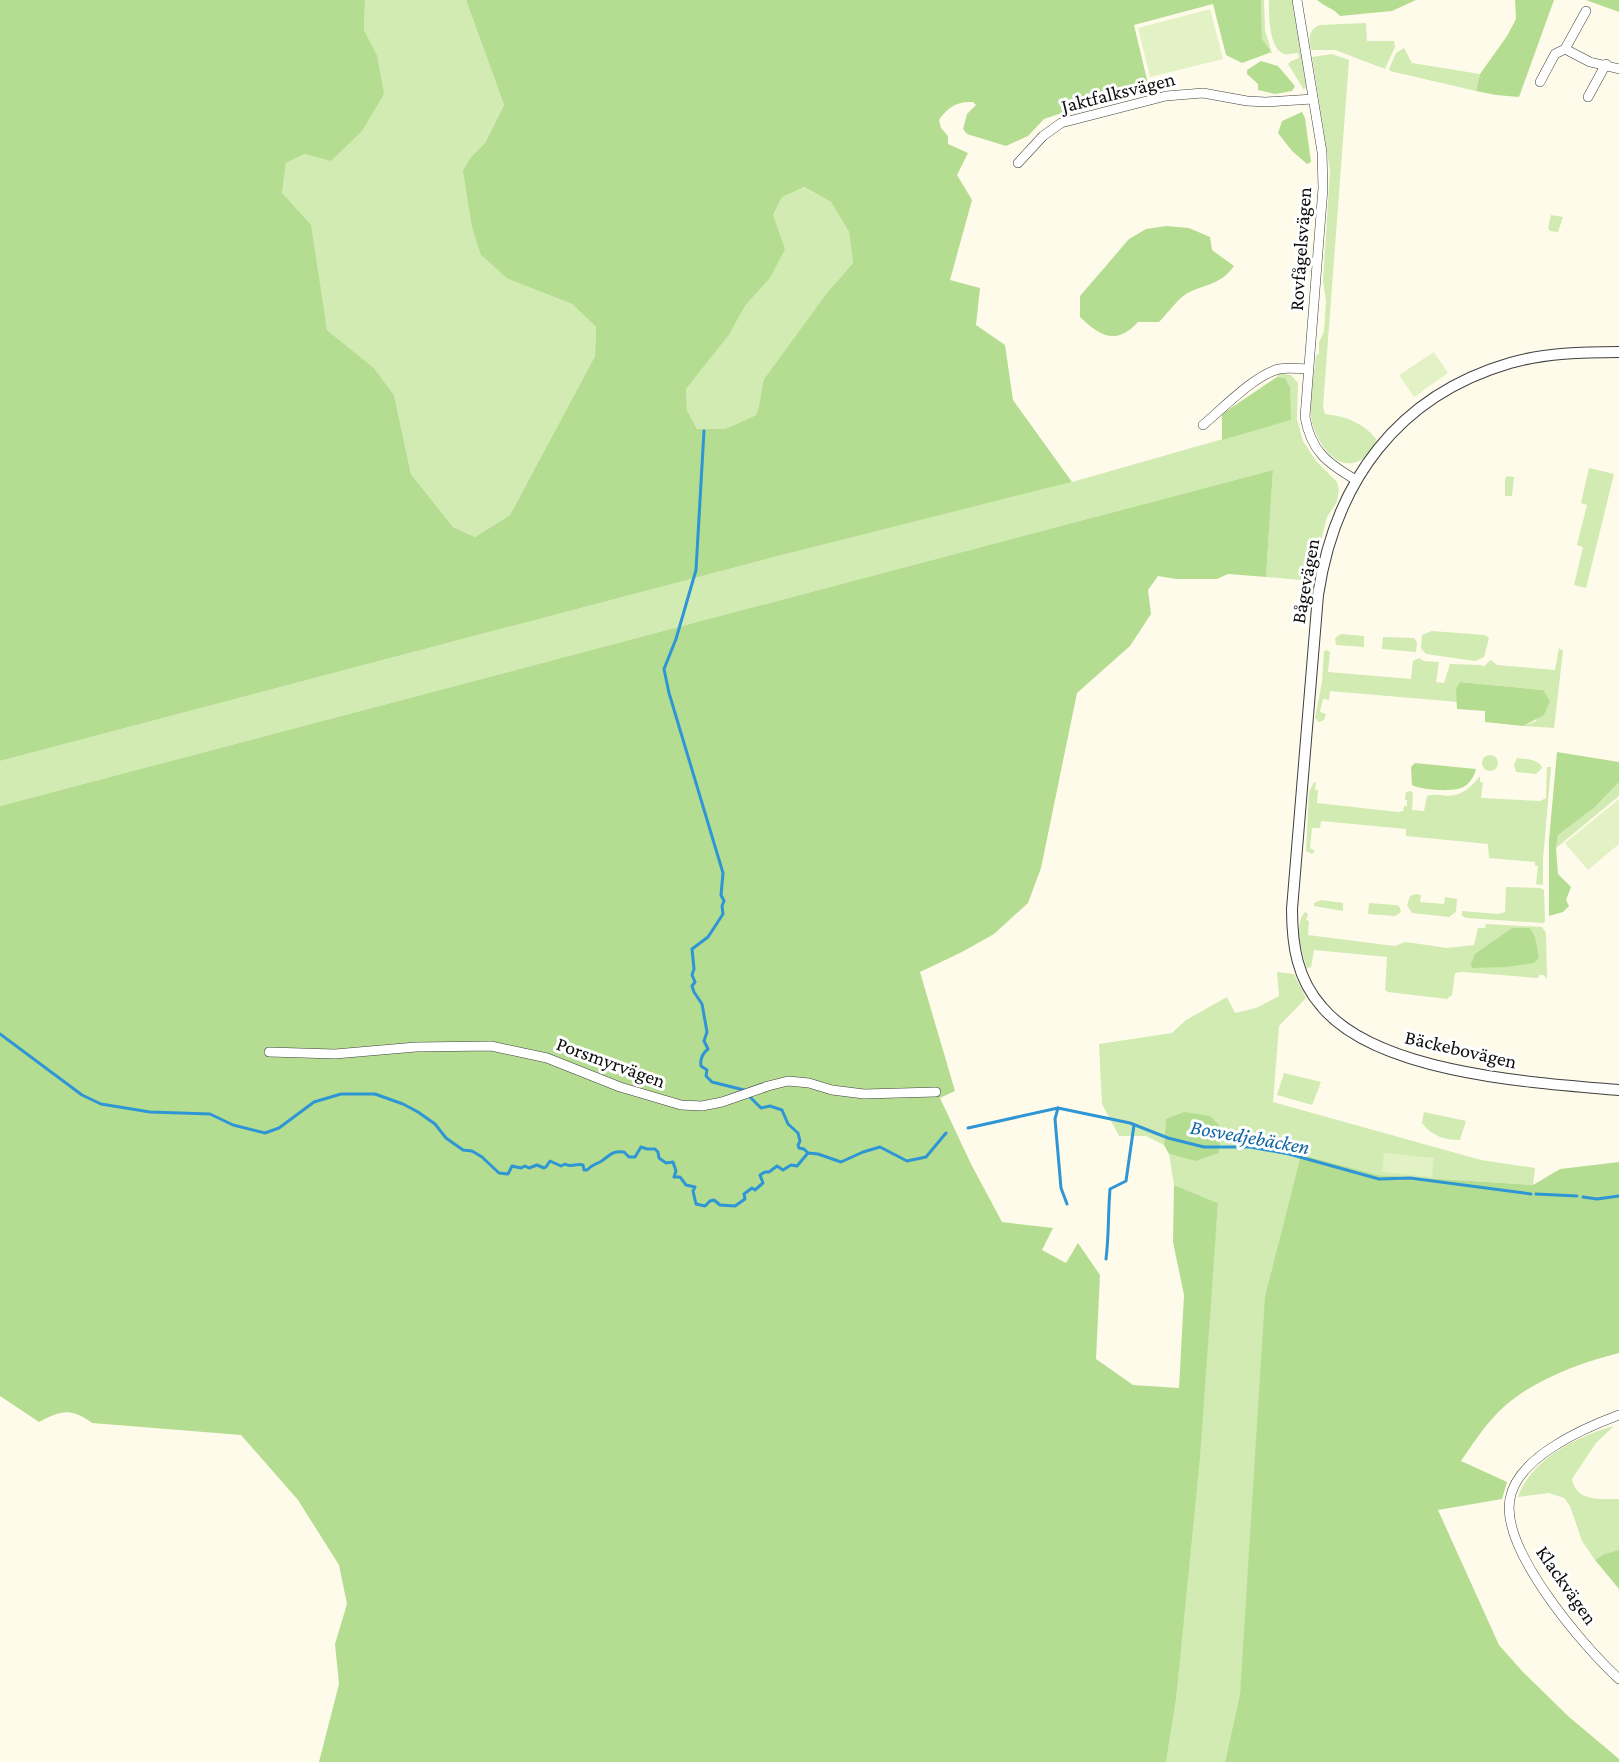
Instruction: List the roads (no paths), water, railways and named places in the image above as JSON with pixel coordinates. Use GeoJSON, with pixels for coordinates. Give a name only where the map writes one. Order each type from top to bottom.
{"type":"FeatureCollection","features":[{"type":"Feature","properties":{"kind":"street","name":"Rovfågelsvägen"},"geometry":{"type":"LineString","coordinates":[[1297,0],[1322,152],[1323,188],[1305,417],[1310,437],[1322,457],[1356,480]]}},
{"type":"Feature","properties":{"kind":"street"},"geometry":{"type":"LineString","coordinates":[[1540,82],[1555,54],[1565,49],[1586,10]]}},
{"type":"Feature","properties":{"kind":"street"},"geometry":{"type":"LineString","coordinates":[[1565,49],[1590,62],[1613,66]]}},
{"type":"Feature","properties":{"kind":"street"},"geometry":{"type":"LineString","coordinates":[[1588,98],[1619,57]]}},
{"type":"Feature","properties":{"kind":"street","name":"Jaktfalksvägen"},"geometry":{"type":"LineString","coordinates":[[1018,163],[1043,136],[1061,123],[1166,96],[1203,93],[1257,101],[1313,99]]}},
{"type":"Feature","properties":{"kind":"street","name":"Bågevägen"},"geometry":{"type":"LineString","coordinates":[[1314,996],[1298,964],[1292,936],[1292,909],[1318,595],[1323,562],[1338,515],[1356,480],[1377,450],[1402,423],[1444,392],[1473,376],[1512,362],[1577,352],[1619,352]]}},
{"type":"Feature","properties":{"kind":"street"},"geometry":{"type":"LineString","coordinates":[[1203,425],[1236,396],[1268,373],[1281,369],[1308,369]]}},
{"type":"Feature","properties":{"kind":"street","name":"Bäckebovägen"},"geometry":{"type":"LineString","coordinates":[[1314,996],[1330,1016],[1348,1032],[1373,1045],[1407,1057],[1516,1080],[1619,1090]]}},
{"type":"Feature","properties":{"kind":"street","name":"Porsmyrvägen"},"geometry":{"type":"LineString","coordinates":[[269,1052],[335,1054],[416,1047],[491,1046],[548,1058],[620,1087],[681,1105],[702,1106],[722,1102],[768,1086],[788,1082],[809,1083],[832,1090],[864,1094],[936,1092]]}},
{"type":"Feature","properties":{"kind":"street","name":"Klackvägen"},"geometry":{"type":"LineString","coordinates":[[1619,1415],[1569,1436],[1538,1459],[1517,1482],[1510,1497],[1509,1512],[1517,1544],[1528,1567],[1591,1650],[1619,1679]]}},
{"type":"Feature","properties":{"kind":"waterway"},"geometry":{"type":"LineString","coordinates":[[704,431],[696,570],[676,639],[664,669],[669,693],[723,873],[721,895],[724,901],[723,914],[708,937],[692,949],[694,969],[692,975],[695,982],[692,986],[702,1004],[707,1032],[704,1041],[708,1049],[702,1056],[701,1066],[707,1070],[706,1076],[712,1082],[744,1090]]}},
{"type":"Feature","properties":{"kind":"waterway","name":"Bosvedjebäcken"},"geometry":{"type":"LineString","coordinates":[[0,1034],[82,1095],[101,1104],[150,1112],[210,1114],[233,1125],[265,1133],[279,1128],[314,1102],[341,1094],[375,1094],[418,1112],[435,1124],[446,1138],[463,1150],[472,1151],[482,1157],[499,1173],[508,1174],[512,1166],[529,1168],[537,1165],[544,1168],[550,1161],[561,1166],[565,1164],[583,1165],[584,1170],[587,1170],[616,1152],[624,1152],[629,1157],[635,1157],[641,1147],[655,1149],[659,1158],[666,1163],[673,1162],[676,1171],[674,1177],[680,1177],[686,1185],[695,1187],[693,1191],[696,1204],[705,1206],[714,1200],[720,1205],[735,1206],[745,1199],[744,1194],[752,1188],[755,1190],[763,1183],[760,1175],[777,1166],[783,1170],[791,1165],[797,1166],[808,1153],[841,1162],[880,1147],[907,1161],[926,1157],[946,1133]]}},
{"type":"Feature","properties":{"kind":"waterway"},"geometry":{"type":"LineString","coordinates":[[750,1097],[761,1108],[770,1106],[782,1110],[788,1124],[798,1133],[799,1148],[808,1153]]}},
{"type":"Feature","properties":{"kind":"waterway"},"geometry":{"type":"LineString","coordinates":[[1058,1108],[1055,1119],[1061,1188],[1067,1204]]}},
{"type":"Feature","properties":{"kind":"waterway","name":"Bosvedjebäcken"},"geometry":{"type":"LineString","coordinates":[[968,1128],[1058,1108],[1130,1123],[1168,1138],[1204,1147],[1250,1147],[1289,1154],[1379,1179],[1410,1178],[1531,1194]]}},
{"type":"Feature","properties":{"kind":"waterway"},"geometry":{"type":"LineString","coordinates":[[1106,1259],[1110,1189],[1126,1181],[1134,1125]]}},
{"type":"Feature","properties":{"kind":"waterway","name":"Bosvedjebäcken"},"geometry":{"type":"LineString","coordinates":[[1536,1194],[1577,1196]]}},
{"type":"Feature","properties":{"kind":"waterway","name":"Bosvedjebäcken"},"geometry":{"type":"LineString","coordinates":[[1583,1197],[1597,1199],[1619,1196]]}}]}
